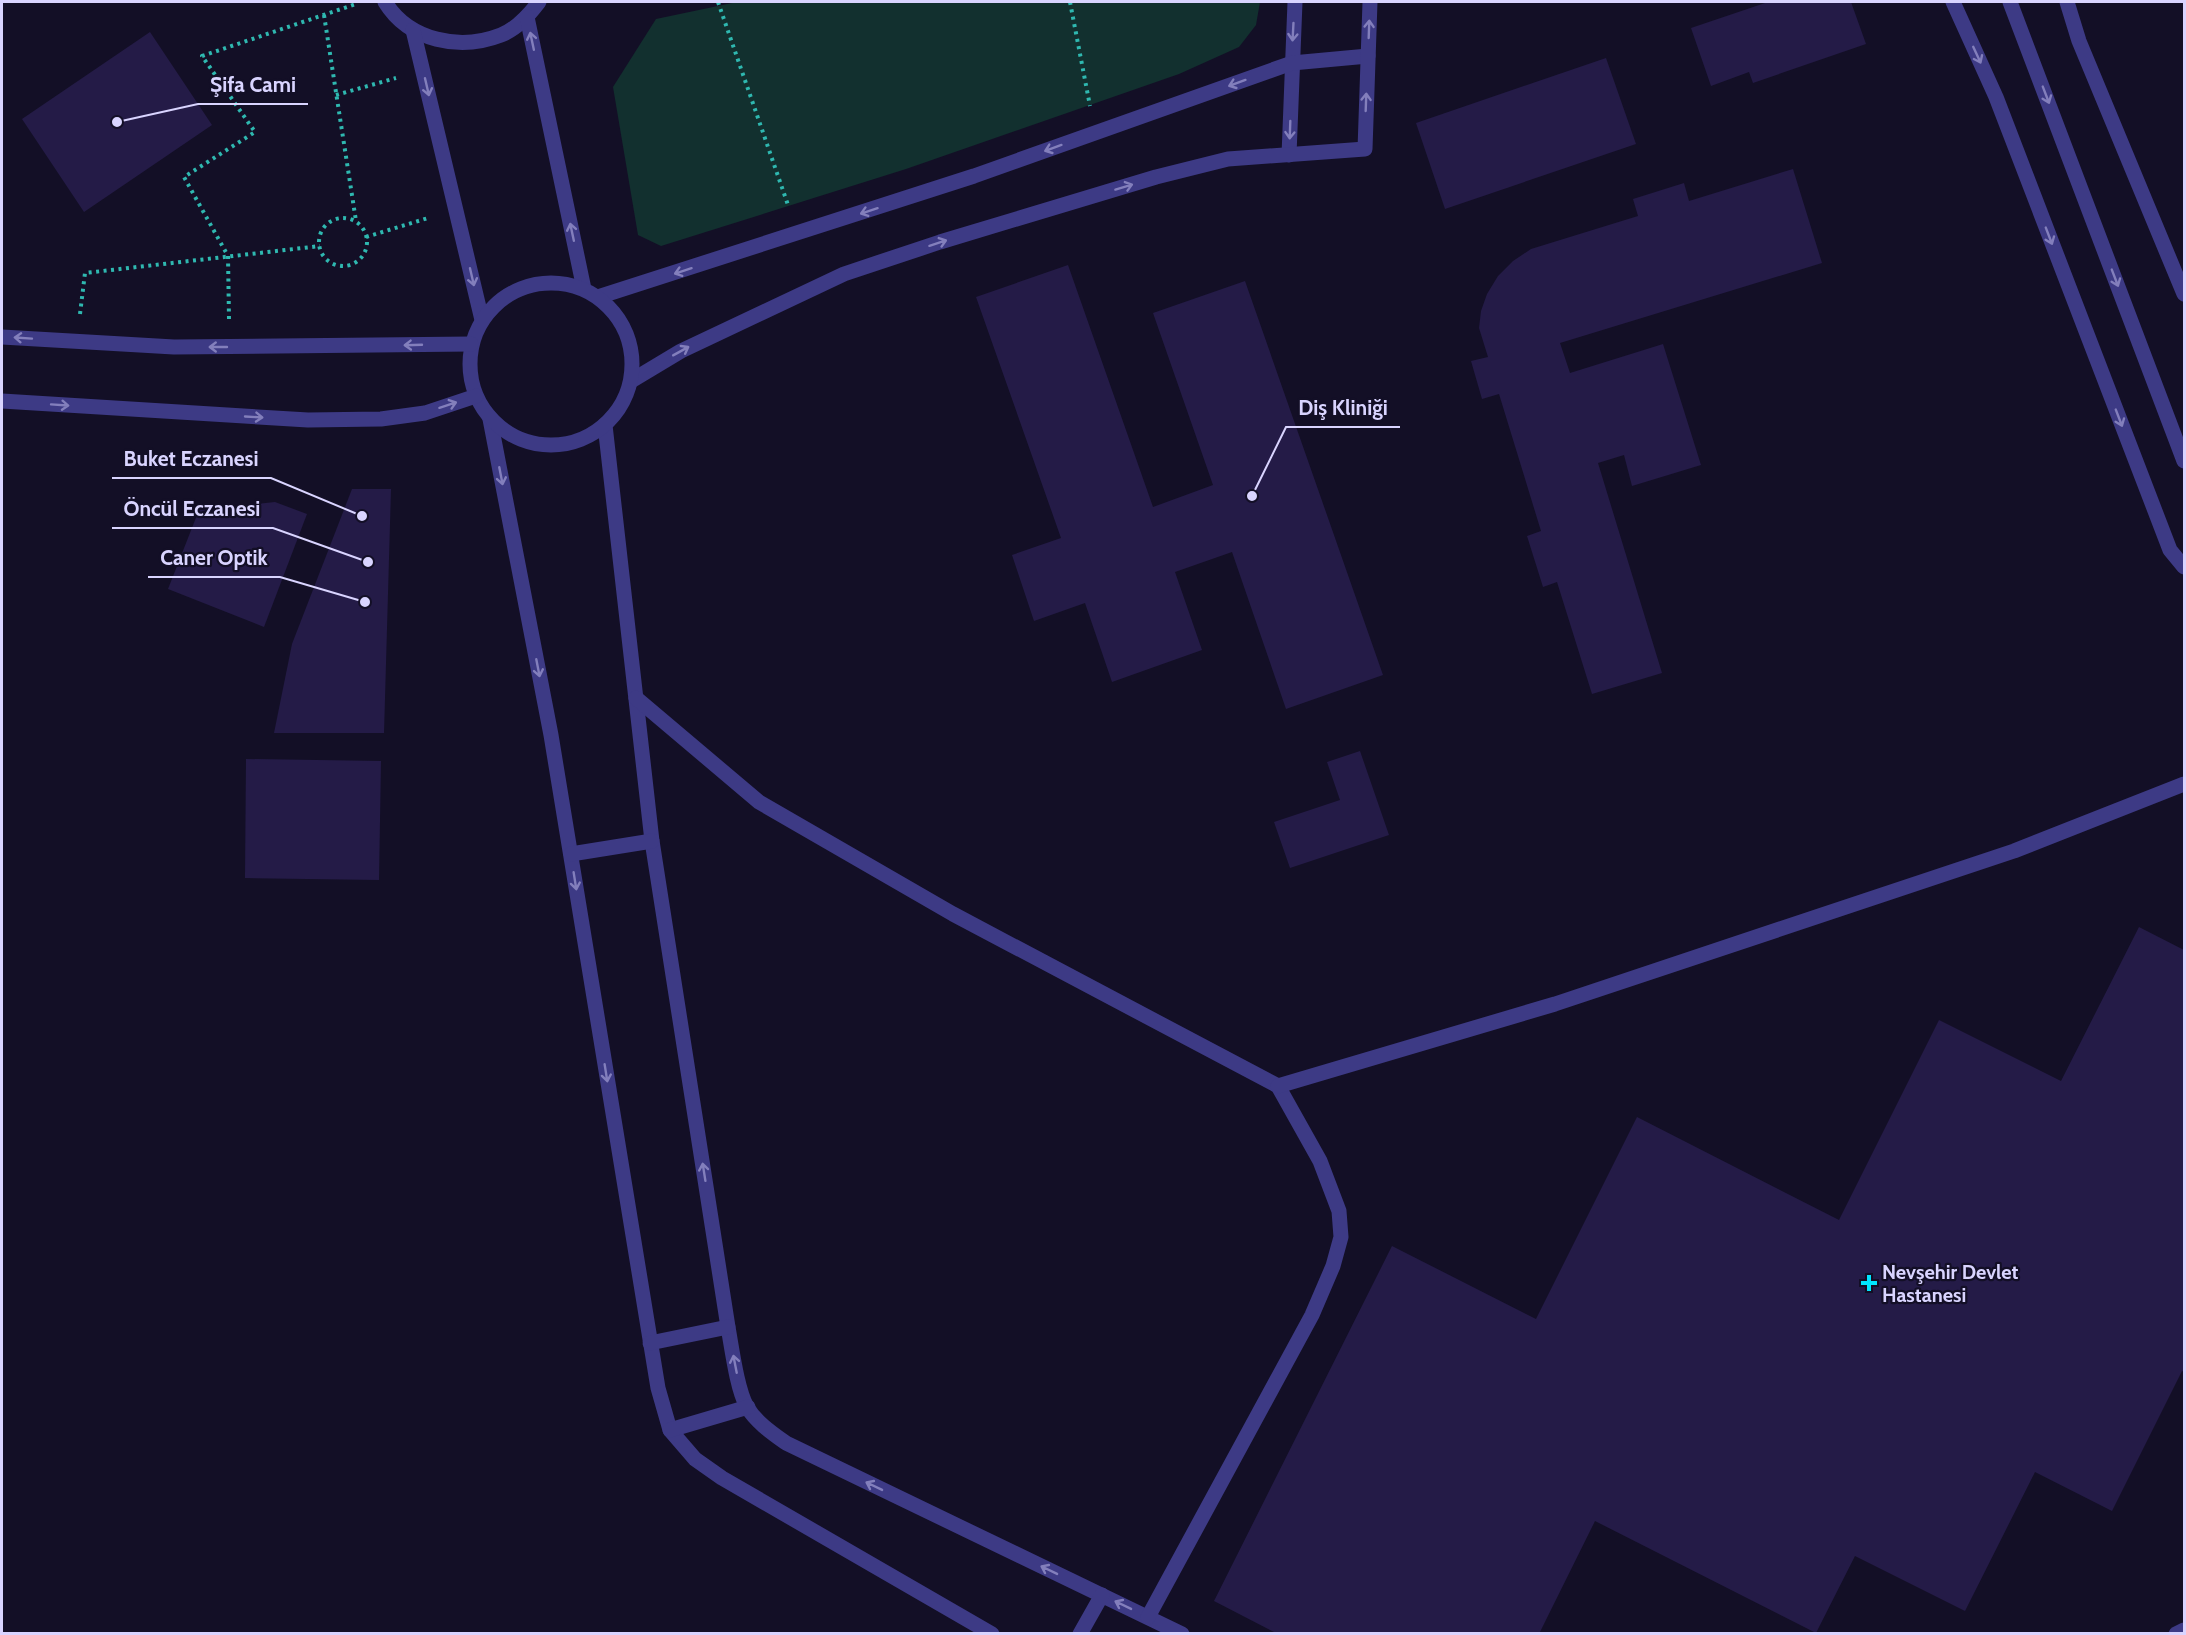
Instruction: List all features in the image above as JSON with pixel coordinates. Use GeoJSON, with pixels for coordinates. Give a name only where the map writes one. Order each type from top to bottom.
{"type":"FeatureCollection","features":[{"type":"Feature","properties":{"kind":"street"},"geometry":{"type":"LineString","coordinates":[[385,2],[413,30],[442,41],[473,43],[502,34],[527,17],[539,2]]}},
{"type":"Feature","properties":{"kind":"street"},"geometry":{"type":"LineString","coordinates":[[1289,155],[1295,2]]}},
{"type":"Feature","properties":{"kind":"street"},"geometry":{"type":"LineString","coordinates":[[631,381],[681,351],[844,274],[940,242],[1156,177],[1228,159],[1365,149],[1370,2]]}},
{"type":"Feature","properties":{"kind":"street"},"geometry":{"type":"LineString","coordinates":[[1953,2],[1996,97],[2170,550],[2184,567]]}},
{"type":"Feature","properties":{"kind":"street"},"geometry":{"type":"LineString","coordinates":[[2010,2],[2184,461]]}},
{"type":"Feature","properties":{"kind":"street"},"geometry":{"type":"LineString","coordinates":[[2067,2],[2079,41],[2184,294]]}},
{"type":"Feature","properties":{"kind":"street"},"geometry":{"type":"LineString","coordinates":[[527,17],[584,289]]}},
{"type":"Feature","properties":{"kind":"street"},"geometry":{"type":"LineString","coordinates":[[413,30],[482,320]]}},
{"type":"Feature","properties":{"kind":"street"},"geometry":{"type":"LineString","coordinates":[[598,297],[974,176],[1292,63],[1368,56]]}},
{"type":"Feature","properties":{"kind":"street"},"geometry":{"type":"LineString","coordinates":[[539,283],[562,283],[584,289],[598,297],[615,314],[627,334],[632,357],[631,381],[621,405],[605,425],[584,439],[559,445],[534,444],[510,435],[490,419],[476,396],[470,370],[471,344],[482,320],[497,302],[516,289],[539,283]]}},
{"type":"Feature","properties":{"kind":"street"},"geometry":{"type":"LineString","coordinates":[[2,337],[174,347],[471,344]]}},
{"type":"Feature","properties":{"kind":"street"},"geometry":{"type":"LineString","coordinates":[[2,401],[308,420],[381,419],[425,412],[476,396]]}},
{"type":"Feature","properties":{"kind":"street"},"geometry":{"type":"LineString","coordinates":[[490,419],[551,735],[650,1343],[658,1388],[670,1430],[695,1459],[722,1478],[992,1634]]}},
{"type":"Feature","properties":{"kind":"street"},"geometry":{"type":"LineString","coordinates":[[605,425],[652,842],[728,1327],[737,1373],[747,1407],[767,1429],[786,1443],[1182,1634]]}},
{"type":"Feature","properties":{"kind":"street"},"geometry":{"type":"LineString","coordinates":[[636,698],[759,802],[953,914],[1278,1086],[1320,1161],[1339,1211],[1341,1237],[1334,1266],[1312,1315],[1148,1617]]}},
{"type":"Feature","properties":{"kind":"street"},"geometry":{"type":"LineString","coordinates":[[1278,1086],[1555,1004],[2014,851],[2184,784]]}},
{"type":"Feature","properties":{"kind":"street"},"geometry":{"type":"LineString","coordinates":[[571,854],[652,842]]}},
{"type":"Feature","properties":{"kind":"street"},"geometry":{"type":"LineString","coordinates":[[650,1343],[728,1327]]}},
{"type":"Feature","properties":{"kind":"street"},"geometry":{"type":"LineString","coordinates":[[670,1430],[747,1407]]}},
{"type":"Feature","properties":{"kind":"street"},"geometry":{"type":"LineString","coordinates":[[1080,1634],[1102,1595]]}},
{"type":"Feature","properties":{"kind":"street"},"geometry":{"type":"LineString","coordinates":[[2176,1634],[2184,1630]]}},
{"type":"Feature","properties":{"kind":"path"},"geometry":{"type":"LineString","coordinates":[[229,347],[228,256],[184,177],[255,132],[202,56],[364,2]]}},
{"type":"Feature","properties":{"kind":"path"},"geometry":{"type":"LineString","coordinates":[[718,2],[798,234]]}},
{"type":"Feature","properties":{"kind":"path"},"geometry":{"type":"LineString","coordinates":[[1070,2],[1095,133]]}},
{"type":"Feature","properties":{"kind":"path"},"geometry":{"type":"LineString","coordinates":[[324,15],[356,221]]}},
{"type":"Feature","properties":{"kind":"path"},"geometry":{"type":"LineString","coordinates":[[336,94],[423,70]]}},
{"type":"Feature","properties":{"kind":"path"},"geometry":{"type":"LineString","coordinates":[[366,237],[456,210]]}},
{"type":"Feature","properties":{"kind":"path"},"geometry":{"type":"LineString","coordinates":[[342,217],[356,221],[364,229],[366,237],[365,253],[357,261],[346,266],[334,264],[325,257],[320,246],[320,234],[328,222],[342,217]]}},
{"type":"Feature","properties":{"kind":"path"},"geometry":{"type":"LineString","coordinates":[[77,341],[85,273],[320,246]]}},
{"type":"Feature","properties":{"kind":"green space"},"geometry":{"type":"Polygon","coordinates":[[[737,2],[1260,2],[1256,25],[1239,47],[1179,74],[906,169],[661,246],[638,235],[613,87],[656,19],[737,2]]]}},
{"type":"Feature","properties":{"kind":"building"},"geometry":{"type":"Polygon","coordinates":[[[1768,2],[1851,2],[1866,44],[1753,83],[1749,72],[1711,86],[1691,28],[1768,2]]]}},
{"type":"Feature","properties":{"kind":"building"},"geometry":{"type":"Polygon","coordinates":[[[150,32],[212,125],[84,212],[22,119],[150,32]]]}},
{"type":"Feature","properties":{"kind":"building"},"geometry":{"type":"Polygon","coordinates":[[[1606,58],[1636,144],[1445,209],[1416,123],[1606,58]]]}},
{"type":"Feature","properties":{"kind":"building"},"geometry":{"type":"Polygon","coordinates":[[[1793,169],[1822,263],[1560,343],[1570,373],[1663,344],[1701,465],[1632,486],[1624,455],[1598,463],[1662,673],[1592,694],[1557,582],[1543,587],[1527,536],[1541,531],[1499,394],[1482,399],[1471,361],[1488,357],[1479,328],[1481,311],[1487,294],[1498,276],[1513,261],[1531,249],[1638,216],[1633,199],[1684,183],[1689,201],[1793,169]]]}},
{"type":"Feature","properties":{"kind":"building"},"geometry":{"type":"Polygon","coordinates":[[[1068,265],[1153,507],[1213,485],[1153,313],[1245,281],[1383,675],[1286,709],[1232,552],[1175,572],[1202,650],[1112,682],[1085,603],[1034,621],[1012,555],[1061,538],[976,297],[1068,265]]]}},
{"type":"Feature","properties":{"kind":"building"},"geometry":{"type":"Polygon","coordinates":[[[352,489],[391,489],[384,733],[274,733],[292,644],[352,489]]]}},
{"type":"Feature","properties":{"kind":"building"},"geometry":{"type":"Polygon","coordinates":[[[275,502],[307,514],[264,627],[168,589],[199,510],[275,502]]]}},
{"type":"Feature","properties":{"kind":"building"},"geometry":{"type":"Polygon","coordinates":[[[1360,751],[1389,835],[1290,868],[1274,822],[1340,800],[1327,762],[1360,751]]]}},
{"type":"Feature","properties":{"kind":"building"},"geometry":{"type":"Polygon","coordinates":[[[246,759],[381,761],[379,880],[245,878],[246,759]]]}},
{"type":"Feature","properties":{"kind":"building","name":"Nevşehir Devlet Hastanesi"},"geometry":{"type":"Polygon","coordinates":[[[2139,927],[2184,950],[2184,1372],[2182,1371],[2112,1511],[2035,1472],[1965,1611],[1855,1556],[1816,1633],[1595,1521],[1539,1634],[1278,1634],[1214,1601],[1392,1246],[1536,1319],[1637,1117],[1839,1220],[1939,1020],[2061,1081],[2139,927]]]}},
{"type":"Feature","properties":{"kind":"place","name":"Şifa Cami"},"geometry":{"type":"Point","coordinates":[117,122]}},
{"type":"Feature","properties":{"kind":"place","name":"Diş Kliniği"},"geometry":{"type":"Point","coordinates":[1252,496]}},
{"type":"Feature","properties":{"kind":"place","name":"Buket Eczanesi"},"geometry":{"type":"Point","coordinates":[362,516]}},
{"type":"Feature","properties":{"kind":"place","name":"Öncül Eczanesi"},"geometry":{"type":"Point","coordinates":[368,562]}},
{"type":"Feature","properties":{"kind":"place","name":"Caner Optik"},"geometry":{"type":"Point","coordinates":[365,602]}},
{"type":"Feature","properties":{"kind":"place","name":"Nevşehir Devlet Hastanesi"},"geometry":{"type":"Point","coordinates":[1869,1283]}}]}
